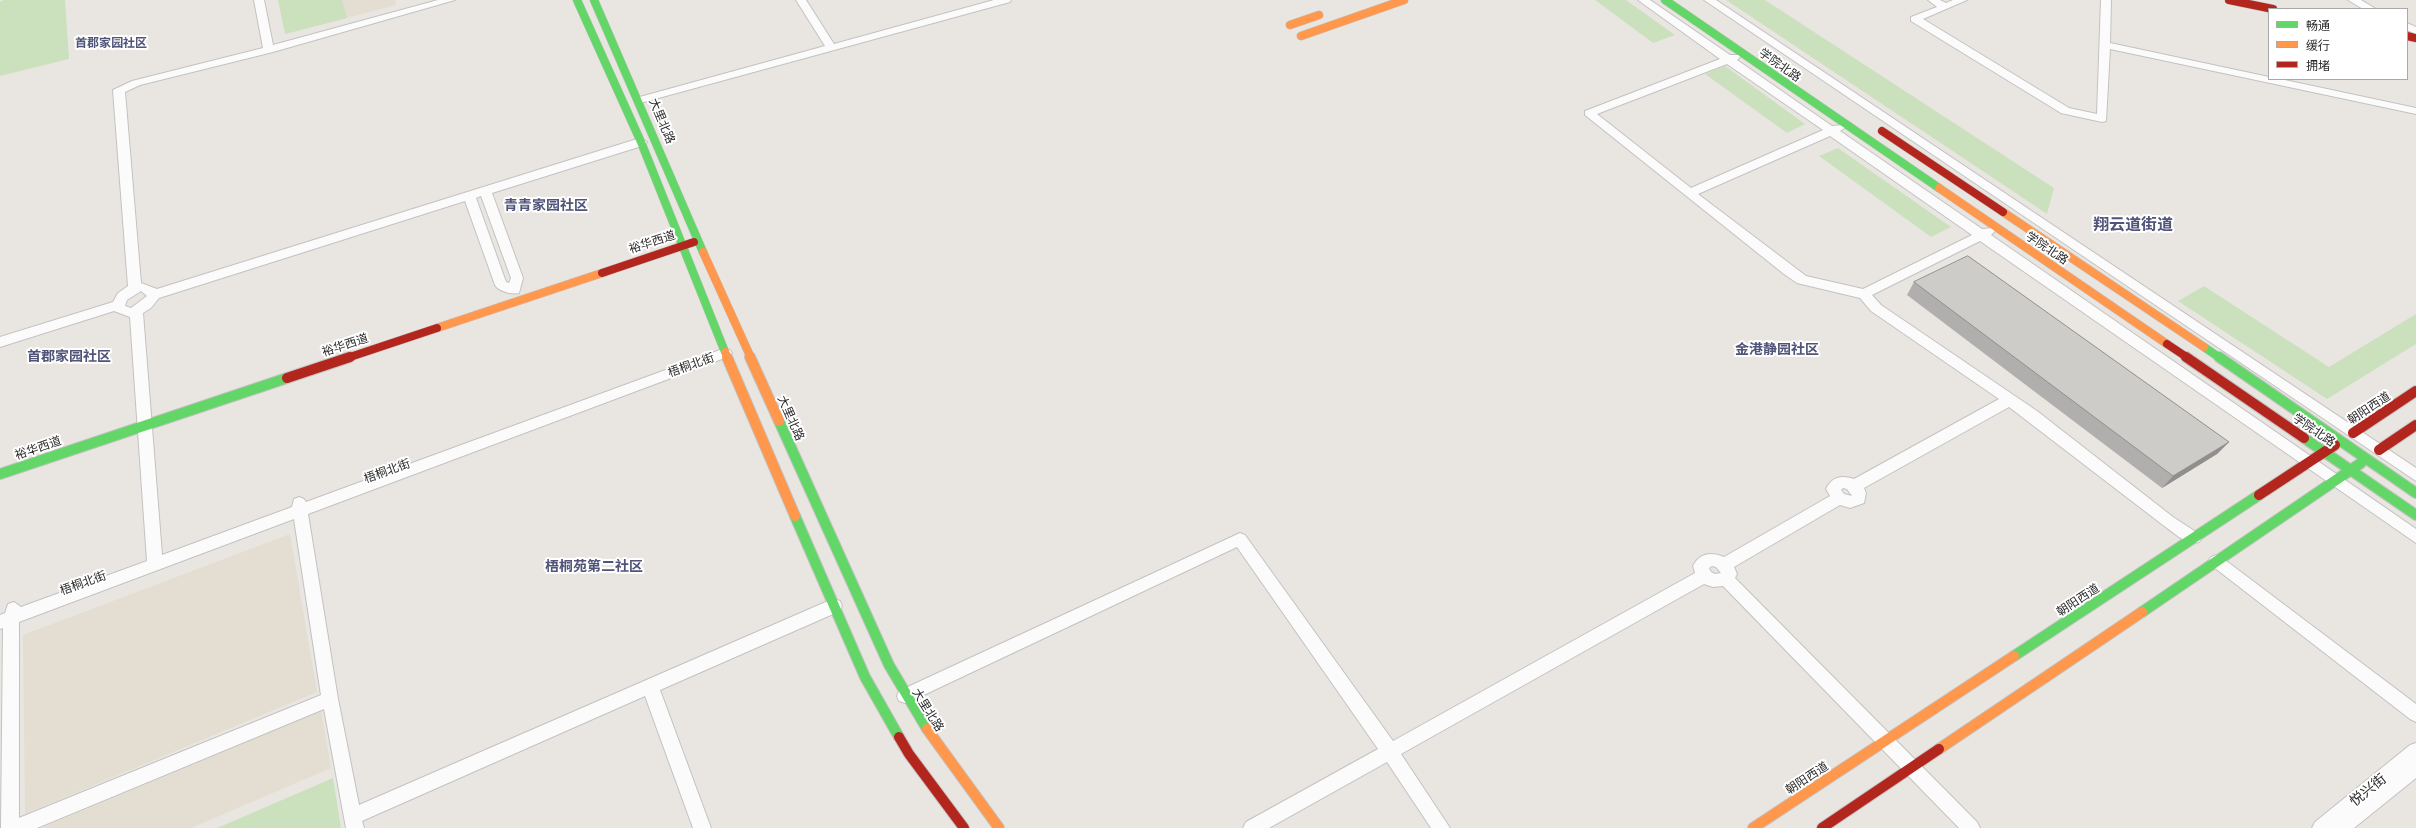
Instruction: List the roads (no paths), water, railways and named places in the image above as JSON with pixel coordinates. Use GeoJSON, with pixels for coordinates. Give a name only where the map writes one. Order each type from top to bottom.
{"type":"FeatureCollection","features":[{"type":"Feature","properties":{"kind":"main road"},"geometry":{"type":"LineString","coordinates":[[577,0],[641,142],[679,234],[681,245],[725,353],[865,677],[909,754],[964,828]]}},
{"type":"Feature","properties":{"kind":"main road","name":"大里北路"},"geometry":{"type":"LineString","coordinates":[[594,0],[640,100],[695,229],[698,241],[889,665],[905,696],[932,738],[999,828]]}},
{"type":"Feature","properties":{"kind":"main road"},"geometry":{"type":"LineString","coordinates":[[1301,36],[1404,0]]}},
{"type":"Feature","properties":{"kind":"main road","name":"学院北路"},"geometry":{"type":"LineString","coordinates":[[1665,0],[1996,228],[2325,451],[2416,515]]}},
{"type":"Feature","properties":{"kind":"main road"},"geometry":{"type":"LineString","coordinates":[[2229,0],[2268,8]]}},
{"type":"Feature","properties":{"kind":"main road"},"geometry":{"type":"LineString","coordinates":[[1290,25],[1327,13]]}},
{"type":"Feature","properties":{"kind":"main road"},"geometry":{"type":"LineString","coordinates":[[1845,124],[1859,118]]}},
{"type":"Feature","properties":{"kind":"main road","name":"学院北路"},"geometry":{"type":"LineString","coordinates":[[1874,126],[2368,458],[2416,493]]}},
{"type":"Feature","properties":{"kind":"main road","name":"裕华西道"},"geometry":{"type":"LineString","coordinates":[[665,239],[695,229]]}},
{"type":"Feature","properties":{"kind":"main road","name":"裕华西道"},"geometry":{"type":"LineString","coordinates":[[0,474],[145,416],[681,245],[698,241]]}},
{"type":"Feature","properties":{"kind":"main road"},"geometry":{"type":"LineString","coordinates":[[499,295],[528,285]]}},
{"type":"Feature","properties":{"kind":"main road","name":"朝阳西道"},"geometry":{"type":"LineString","coordinates":[[1753,828],[2416,391]]}},
{"type":"Feature","properties":{"kind":"main road"},"geometry":{"type":"LineString","coordinates":[[1822,828],[2416,425]]}},
{"type":"Feature","properties":{"kind":"street"},"geometry":{"type":"LineString","coordinates":[[259,0],[269,50]]}},
{"type":"Feature","properties":{"kind":"street"},"geometry":{"type":"LineString","coordinates":[[135,289],[118,90],[450,0]]}},
{"type":"Feature","properties":{"kind":"street"},"geometry":{"type":"LineString","coordinates":[[801,0],[831,47]]}},
{"type":"Feature","properties":{"kind":"street"},"geometry":{"type":"LineString","coordinates":[[640,100],[1006,0]]}},
{"type":"Feature","properties":{"kind":"street"},"geometry":{"type":"LineString","coordinates":[[1643,0],[2416,537]]}},
{"type":"Feature","properties":{"kind":"street"},"geometry":{"type":"LineString","coordinates":[[1709,0],[2416,475]]}},
{"type":"Feature","properties":{"kind":"street"},"geometry":{"type":"LineString","coordinates":[[1933,0],[1945,7]]}},
{"type":"Feature","properties":{"kind":"street"},"geometry":{"type":"LineString","coordinates":[[1962,0],[1915,19],[2065,111],[2102,120],[2106,0]]}},
{"type":"Feature","properties":{"kind":"street"},"geometry":{"type":"LineString","coordinates":[[2353,0],[2369,8]]}},
{"type":"Feature","properties":{"kind":"street"},"geometry":{"type":"LineString","coordinates":[[2104,45],[2268,80]]}},
{"type":"Feature","properties":{"kind":"street"},"geometry":{"type":"LineString","coordinates":[[1742,53],[1728,60],[1590,113],[1788,271],[1802,280],[1864,294],[1876,308],[2008,401],[2032,415],[2168,521],[2194,538]]}},
{"type":"Feature","properties":{"kind":"street"},"geometry":{"type":"LineString","coordinates":[[2269,80],[2416,111]]}},
{"type":"Feature","properties":{"kind":"street"},"geometry":{"type":"LineString","coordinates":[[1859,118],[1874,110]]}},
{"type":"Feature","properties":{"kind":"street"},"geometry":{"type":"LineString","coordinates":[[1689,193],[1834,132],[1845,124]]}},
{"type":"Feature","properties":{"kind":"street"},"geometry":{"type":"LineString","coordinates":[[153,295],[641,142]]}},
{"type":"Feature","properties":{"kind":"street"},"geometry":{"type":"LineString","coordinates":[[469,196],[501,285],[514,290],[517,278],[485,191]]}},
{"type":"Feature","properties":{"kind":"street"},"geometry":{"type":"LineString","coordinates":[[1864,294],[1996,228]]}},
{"type":"Feature","properties":{"kind":"street"},"geometry":{"type":"LineString","coordinates":[[0,342],[118,305],[122,296],[135,289],[148,288],[153,295]]}},
{"type":"Feature","properties":{"kind":"street"},"geometry":{"type":"LineString","coordinates":[[118,305],[119,309],[123,312],[136,312],[149,305],[153,295]]}},
{"type":"Feature","properties":{"kind":"street"},"geometry":{"type":"LineString","coordinates":[[136,312],[156,560]]}},
{"type":"Feature","properties":{"kind":"street","name":"梧桐北街"},"geometry":{"type":"LineString","coordinates":[[6,616],[299,507],[725,353]]}},
{"type":"Feature","properties":{"kind":"street"},"geometry":{"type":"LineString","coordinates":[[1725,572],[1839,498],[1846,502],[1856,501],[1859,492],[1855,486],[2008,401]]}},
{"type":"Feature","properties":{"kind":"street"},"geometry":{"type":"LineString","coordinates":[[299,507],[330,699],[354,822],[650,686],[834,606]]}},
{"type":"Feature","properties":{"kind":"street"},"geometry":{"type":"LineString","coordinates":[[905,696],[1240,539],[1390,751],[1441,828]]}},
{"type":"Feature","properties":{"kind":"street"},"geometry":{"type":"LineString","coordinates":[[1252,828],[1704,576],[1701,570],[1705,561],[1712,559],[1886,740],[1911,768],[1971,828]]}},
{"type":"Feature","properties":{"kind":"street"},"geometry":{"type":"LineString","coordinates":[[2218,560],[2416,707]]}},
{"type":"Feature","properties":{"kind":"street"},"geometry":{"type":"LineString","coordinates":[[2218,560],[2416,714]]}},
{"type":"Feature","properties":{"kind":"street"},"geometry":{"type":"LineString","coordinates":[[6,616],[10,828]]}},
{"type":"Feature","properties":{"kind":"street"},"geometry":{"type":"LineString","coordinates":[[650,686],[702,828]]}},
{"type":"Feature","properties":{"kind":"street"},"geometry":{"type":"LineString","coordinates":[[16,828],[330,699]]}},
{"type":"Feature","properties":{"kind":"street","name":"悦兴街"},"geometry":{"type":"LineString","coordinates":[[2321,828],[2416,751]]}},
{"type":"Feature","properties":{"kind":"street","name":"悦兴街"},"geometry":{"type":"LineString","coordinates":[[2340,828],[2416,767]]}},
{"type":"Feature","properties":{"kind":"district","name":"首郡家园社区"},"geometry":{"type":"Point","coordinates":[111,43]}},
{"type":"Feature","properties":{"kind":"district","name":"青青家园社区"},"geometry":{"type":"Point","coordinates":[546,205]}},
{"type":"Feature","properties":{"kind":"district","name":"翔云道街道"},"geometry":{"type":"Point","coordinates":[2133,225]}},
{"type":"Feature","properties":{"kind":"district","name":"金港静园社区"},"geometry":{"type":"Point","coordinates":[1777,349]}},
{"type":"Feature","properties":{"kind":"district","name":"首郡家园社区"},"geometry":{"type":"Point","coordinates":[69,356]}},
{"type":"Feature","properties":{"kind":"district","name":"梧桐苑第二社区"},"geometry":{"type":"Point","coordinates":[594,566]}}]}
